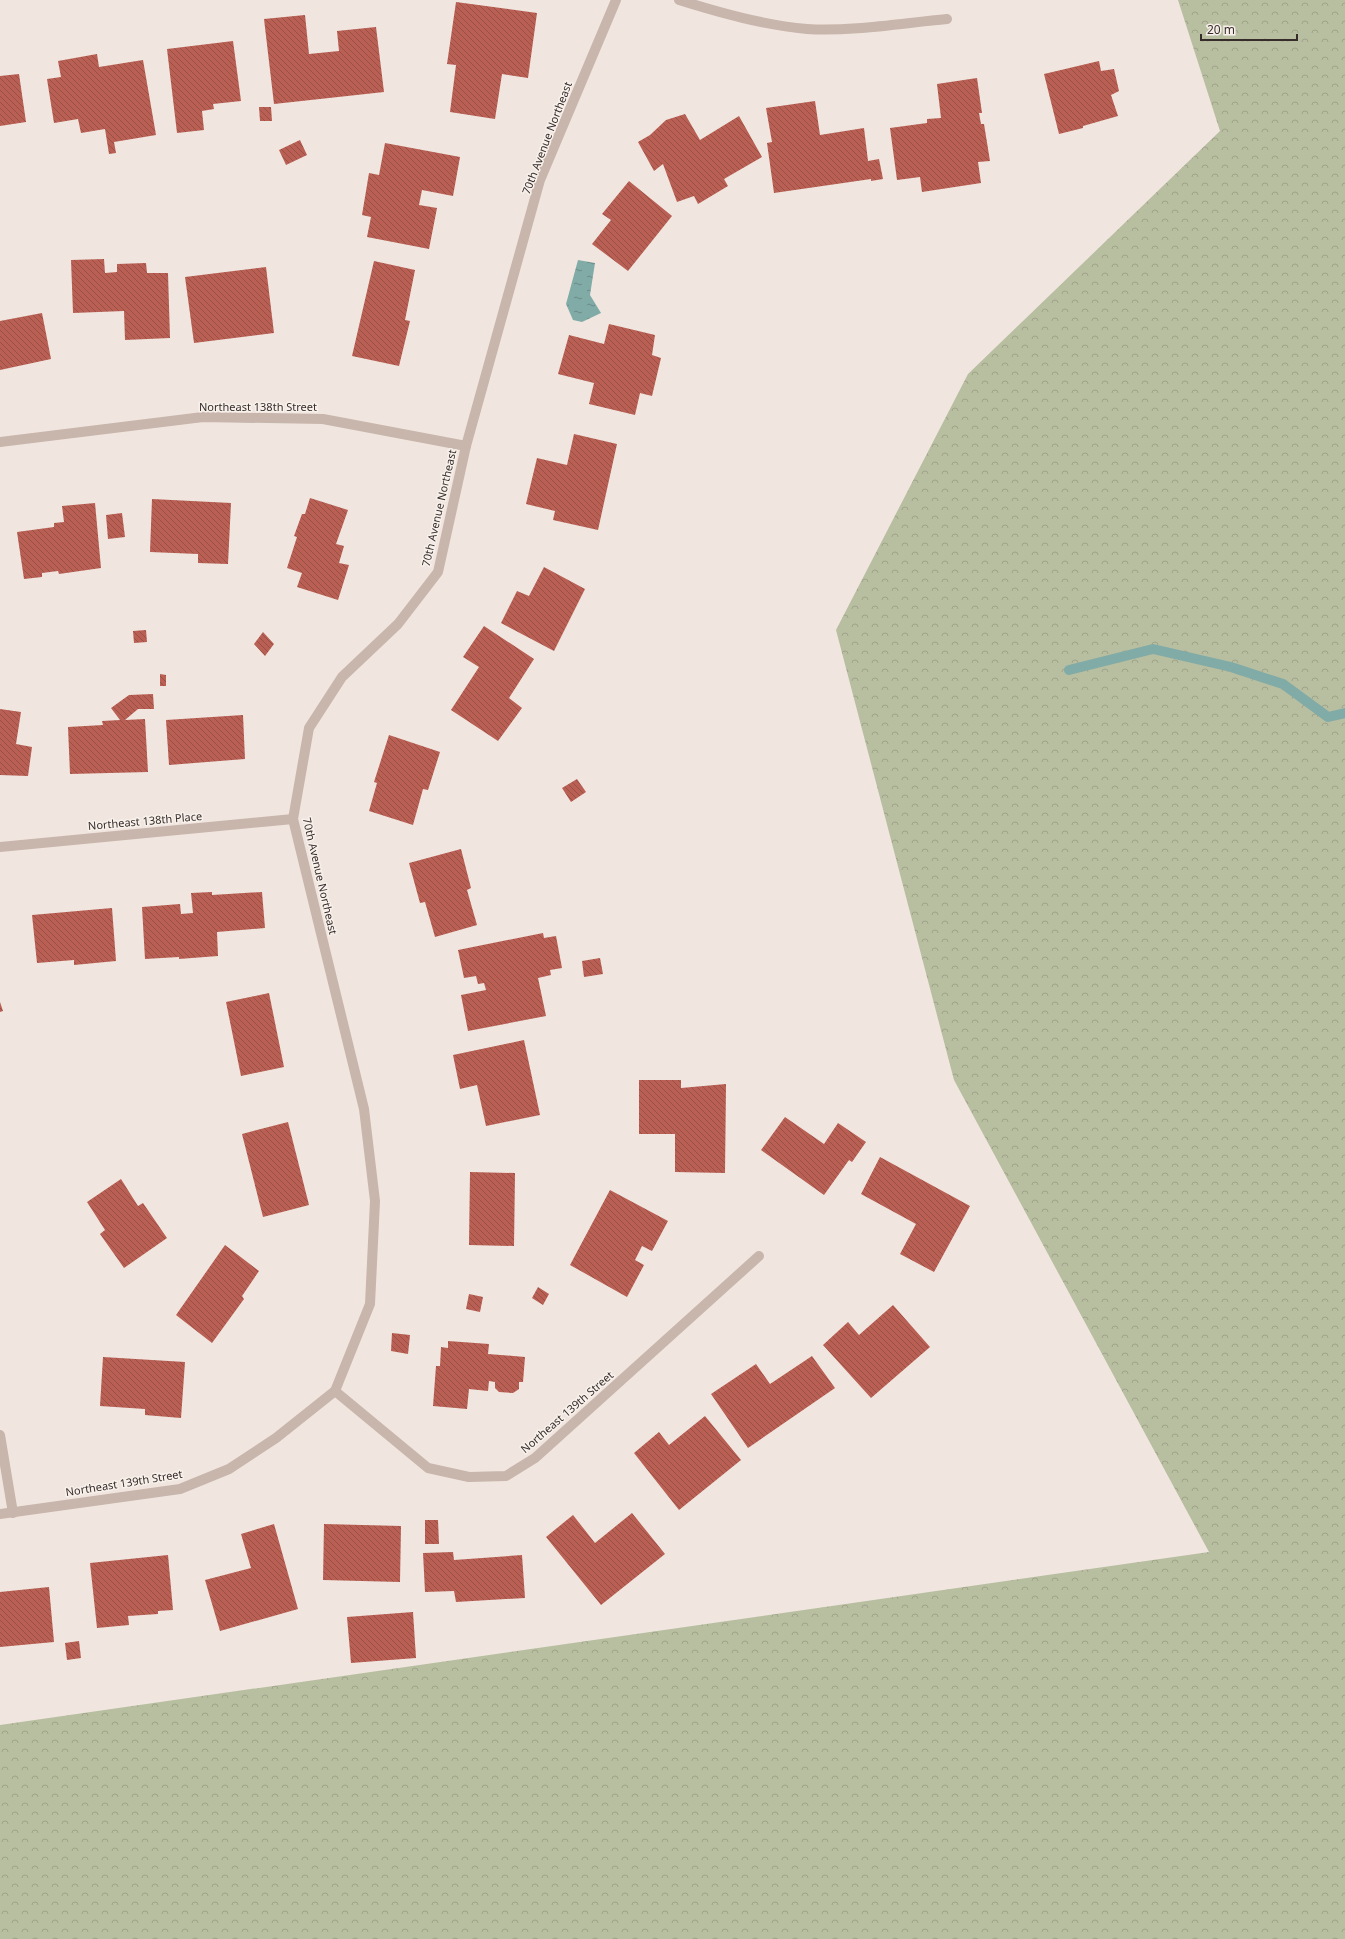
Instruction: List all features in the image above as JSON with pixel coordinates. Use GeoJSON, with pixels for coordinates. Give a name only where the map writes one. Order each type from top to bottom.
{"type":"FeatureCollection","features":[{"type":"Feature","properties":{"kind":"street","name":"70th Avenue Northeast"},"geometry":{"type":"LineString","coordinates":[[335,1391],[370,1304],[375,1201],[364,1109],[293,819],[309,728],[342,677],[398,624],[438,572],[466,446],[540,180],[616,0]]}},
{"type":"Feature","properties":{"kind":"street"},"geometry":{"type":"LineString","coordinates":[[679,0],[736,17],[807,29],[863,28],[947,19]]}},
{"type":"Feature","properties":{"kind":"street","name":"Northeast 138th Street"},"geometry":{"type":"LineString","coordinates":[[0,442],[203,417],[323,419],[466,446]]}},
{"type":"Feature","properties":{"kind":"street","name":"Northeast 138th Place"},"geometry":{"type":"LineString","coordinates":[[0,846],[293,819]]}},
{"type":"Feature","properties":{"kind":"street","name":"Northeast 139th Street"},"geometry":{"type":"LineString","coordinates":[[0,1514],[180,1489],[229,1469],[276,1438],[335,1391],[428,1468],[469,1477],[506,1476],[535,1458],[759,1256]]}},
{"type":"Feature","properties":{"kind":"street"},"geometry":{"type":"LineString","coordinates":[[0,1436],[13,1513]]}},
{"type":"Feature","properties":{"kind":"green space"},"geometry":{"type":"Polygon","coordinates":[[[1178,0],[1345,0],[1345,1939],[0,1939],[0,1725],[1209,1552],[954,1080],[836,630],[968,374],[1220,131],[1178,0]]]}},
{"type":"Feature","properties":{"kind":"water"},"geometry":{"type":"Polygon","coordinates":[[[578,260],[595,263],[590,295],[601,313],[582,322],[573,320],[566,304],[578,260]]]}},
{"type":"Feature","properties":{"kind":"building"},"geometry":{"type":"Polygon","coordinates":[[[456,2],[537,13],[528,78],[502,74],[495,119],[450,112],[456,65],[447,64],[456,2]]]}},
{"type":"Feature","properties":{"kind":"building"},"geometry":{"type":"Polygon","coordinates":[[[305,15],[309,54],[339,51],[337,31],[376,27],[384,92],[274,104],[264,19],[305,15]]]}},
{"type":"Feature","properties":{"kind":"building"},"geometry":{"type":"Polygon","coordinates":[[[233,41],[241,101],[213,104],[214,109],[202,111],[204,130],[177,133],[167,49],[233,41]]]}},
{"type":"Feature","properties":{"kind":"building"},"geometry":{"type":"Polygon","coordinates":[[[97,54],[99,67],[143,60],[156,135],[114,142],[116,153],[109,154],[105,129],[81,133],[78,119],[54,123],[47,79],[61,77],[58,61],[97,54]]]}},
{"type":"Feature","properties":{"kind":"building"},"geometry":{"type":"Polygon","coordinates":[[[1099,61],[1101,71],[1114,69],[1119,91],[1111,95],[1118,116],[1083,126],[1083,128],[1059,134],[1044,74],[1099,61]]]}},
{"type":"Feature","properties":{"kind":"building"},"geometry":{"type":"Polygon","coordinates":[[[19,74],[26,122],[0,126],[0,76],[19,74]]]}},
{"type":"Feature","properties":{"kind":"building"},"geometry":{"type":"Polygon","coordinates":[[[977,78],[982,113],[979,113],[981,124],[984,124],[990,161],[978,162],[981,183],[922,192],[920,177],[897,180],[890,128],[927,123],[927,119],[941,118],[937,84],[977,78]]]}},
{"type":"Feature","properties":{"kind":"building"},"geometry":{"type":"Polygon","coordinates":[[[815,101],[820,135],[864,128],[868,161],[879,159],[883,179],[871,181],[871,179],[774,193],[767,143],[772,142],[766,108],[815,101]]]}},
{"type":"Feature","properties":{"kind":"building"},"geometry":{"type":"Polygon","coordinates":[[[259,107],[271,107],[272,121],[260,121],[259,107]]]}},
{"type":"Feature","properties":{"kind":"building"},"geometry":{"type":"Polygon","coordinates":[[[685,114],[700,140],[739,116],[762,157],[724,179],[728,186],[698,204],[694,196],[677,202],[663,164],[654,171],[638,142],[650,135],[666,120],[685,114]]]}},
{"type":"Feature","properties":{"kind":"building"},"geometry":{"type":"Polygon","coordinates":[[[300,140],[307,155],[286,165],[279,150],[300,140]]]}},
{"type":"Feature","properties":{"kind":"building"},"geometry":{"type":"Polygon","coordinates":[[[385,143],[460,157],[453,196],[422,190],[419,205],[437,208],[429,249],[367,237],[371,217],[362,215],[369,173],[379,175],[385,143]]]}},
{"type":"Feature","properties":{"kind":"building"},"geometry":{"type":"Polygon","coordinates":[[[629,181],[672,216],[628,271],[592,244],[611,220],[602,214],[629,181]]]}},
{"type":"Feature","properties":{"kind":"building"},"geometry":{"type":"Polygon","coordinates":[[[104,259],[105,273],[117,272],[117,264],[146,263],[147,273],[168,273],[170,338],[125,340],[124,311],[73,313],[71,260],[104,259]]]}},
{"type":"Feature","properties":{"kind":"building"},"geometry":{"type":"Polygon","coordinates":[[[374,261],[415,270],[405,320],[410,321],[399,366],[352,356],[374,261]]]}},
{"type":"Feature","properties":{"kind":"building"},"geometry":{"type":"Polygon","coordinates":[[[266,267],[274,333],[194,343],[185,277],[266,267]]]}},
{"type":"Feature","properties":{"kind":"building"},"geometry":{"type":"Polygon","coordinates":[[[42,313],[51,359],[0,370],[0,321],[42,313]]]}},
{"type":"Feature","properties":{"kind":"building"},"geometry":{"type":"Polygon","coordinates":[[[609,324],[655,335],[652,355],[661,358],[652,396],[640,393],[635,415],[589,404],[594,383],[558,374],[569,335],[604,344],[609,324]]]}},
{"type":"Feature","properties":{"kind":"building"},"geometry":{"type":"Polygon","coordinates":[[[574,434],[617,444],[598,530],[553,520],[555,511],[526,504],[537,458],[567,465],[574,434]]]}},
{"type":"Feature","properties":{"kind":"building"},"geometry":{"type":"Polygon","coordinates":[[[310,498],[348,510],[336,544],[344,546],[339,563],[349,565],[338,600],[297,587],[302,573],[287,568],[297,537],[294,536],[302,514],[305,514],[310,498]]]}},
{"type":"Feature","properties":{"kind":"building"},"geometry":{"type":"Polygon","coordinates":[[[152,499],[231,503],[228,564],[198,563],[198,554],[150,552],[152,499]]]}},
{"type":"Feature","properties":{"kind":"building"},"geometry":{"type":"Polygon","coordinates":[[[95,503],[101,568],[59,574],[58,571],[42,573],[42,577],[24,579],[17,532],[54,527],[54,523],[64,522],[62,506],[95,503]]]}},
{"type":"Feature","properties":{"kind":"building"},"geometry":{"type":"Polygon","coordinates":[[[122,513],[125,537],[108,539],[106,515],[122,513]]]}},
{"type":"Feature","properties":{"kind":"building"},"geometry":{"type":"Polygon","coordinates":[[[544,567],[585,589],[554,651],[501,623],[517,591],[529,596],[544,567]]]}},
{"type":"Feature","properties":{"kind":"building"},"geometry":{"type":"Polygon","coordinates":[[[484,626],[534,659],[509,698],[522,708],[498,741],[451,710],[479,667],[463,657],[484,626]]]}},
{"type":"Feature","properties":{"kind":"building"},"geometry":{"type":"Polygon","coordinates":[[[146,630],[147,642],[134,643],[133,631],[146,630]]]}},
{"type":"Feature","properties":{"kind":"building"},"geometry":{"type":"Polygon","coordinates":[[[263,632],[274,644],[265,656],[254,644],[263,632]]]}},
{"type":"Feature","properties":{"kind":"building"},"geometry":{"type":"Polygon","coordinates":[[[160,674],[166,675],[166,686],[160,686],[160,674]]]}},
{"type":"Feature","properties":{"kind":"building"},"geometry":{"type":"Polygon","coordinates":[[[153,694],[154,709],[138,709],[125,720],[145,719],[148,772],[70,774],[68,727],[103,725],[102,721],[120,720],[111,708],[129,695],[153,694]]]}},
{"type":"Feature","properties":{"kind":"building"},"geometry":{"type":"Polygon","coordinates":[[[0,709],[21,712],[16,744],[32,747],[28,776],[0,775],[0,709]]]}},
{"type":"Feature","properties":{"kind":"building"},"geometry":{"type":"Polygon","coordinates":[[[243,715],[245,759],[169,765],[166,720],[243,715]]]}},
{"type":"Feature","properties":{"kind":"building"},"geometry":{"type":"Polygon","coordinates":[[[389,735],[440,752],[428,790],[423,789],[413,825],[369,811],[377,783],[374,782],[389,735]]]}},
{"type":"Feature","properties":{"kind":"building"},"geometry":{"type":"Polygon","coordinates":[[[577,779],[586,792],[571,802],[562,788],[577,779]]]}},
{"type":"Feature","properties":{"kind":"building"},"geometry":{"type":"Polygon","coordinates":[[[461,849],[471,888],[467,890],[477,925],[435,937],[425,902],[420,903],[409,863],[461,849]]]}},
{"type":"Feature","properties":{"kind":"building"},"geometry":{"type":"Polygon","coordinates":[[[212,892],[212,895],[262,892],[265,928],[217,932],[218,956],[179,959],[179,957],[145,959],[142,907],[180,904],[181,914],[193,913],[191,893],[212,892]]]}},
{"type":"Feature","properties":{"kind":"building"},"geometry":{"type":"Polygon","coordinates":[[[112,908],[116,961],[74,965],[74,960],[37,963],[32,915],[112,908]]]}},
{"type":"Feature","properties":{"kind":"building"},"geometry":{"type":"Polygon","coordinates":[[[543,933],[544,938],[556,936],[562,968],[550,970],[551,975],[538,978],[546,1016],[468,1031],[461,995],[486,990],[484,983],[478,984],[476,976],[464,978],[458,950],[543,933]]]}},
{"type":"Feature","properties":{"kind":"building"},"geometry":{"type":"Polygon","coordinates":[[[600,958],[603,974],[584,977],[582,961],[600,958]]]}},
{"type":"Feature","properties":{"kind":"building"},"geometry":{"type":"Polygon","coordinates":[[[269,993],[284,1067],[241,1076],[226,1002],[269,993]]]}},
{"type":"Feature","properties":{"kind":"building"},"geometry":{"type":"Polygon","coordinates":[[[0,1002],[3,1011],[0,1012],[0,1002]]]}},
{"type":"Feature","properties":{"kind":"building"},"geometry":{"type":"Polygon","coordinates":[[[524,1040],[540,1115],[486,1126],[477,1085],[460,1089],[453,1055],[524,1040]]]}},
{"type":"Feature","properties":{"kind":"building"},"geometry":{"type":"Polygon","coordinates":[[[639,1080],[681,1080],[681,1088],[726,1084],[725,1173],[675,1172],[675,1134],[639,1134],[639,1080]]]}},
{"type":"Feature","properties":{"kind":"building"},"geometry":{"type":"Polygon","coordinates":[[[785,1117],[824,1144],[838,1123],[866,1142],[852,1162],[849,1160],[824,1195],[761,1150],[785,1117]]]}},
{"type":"Feature","properties":{"kind":"building"},"geometry":{"type":"Polygon","coordinates":[[[288,1122],[309,1205],[263,1217],[242,1134],[288,1122]]]}},
{"type":"Feature","properties":{"kind":"building"},"geometry":{"type":"Polygon","coordinates":[[[880,1157],[970,1206],[934,1272],[900,1254],[916,1224],[861,1194],[880,1157]]]}},
{"type":"Feature","properties":{"kind":"building"},"geometry":{"type":"Polygon","coordinates":[[[470,1172],[515,1173],[514,1246],[469,1245],[470,1172]]]}},
{"type":"Feature","properties":{"kind":"building"},"geometry":{"type":"Polygon","coordinates":[[[121,1179],[138,1206],[143,1203],[167,1238],[124,1268],[100,1234],[105,1230],[87,1202],[121,1179]]]}},
{"type":"Feature","properties":{"kind":"building"},"geometry":{"type":"Polygon","coordinates":[[[610,1190],[668,1221],[652,1251],[642,1246],[635,1260],[644,1265],[627,1297],[570,1265],[610,1190]]]}},
{"type":"Feature","properties":{"kind":"building"},"geometry":{"type":"Polygon","coordinates":[[[225,1245],[259,1271],[242,1296],[244,1299],[212,1343],[176,1315],[225,1245]]]}},
{"type":"Feature","properties":{"kind":"building"},"geometry":{"type":"Polygon","coordinates":[[[538,1287],[549,1294],[543,1305],[532,1298],[538,1287]]]}},
{"type":"Feature","properties":{"kind":"building"},"geometry":{"type":"Polygon","coordinates":[[[469,1294],[483,1297],[480,1312],[466,1309],[469,1294]]]}},
{"type":"Feature","properties":{"kind":"building"},"geometry":{"type":"Polygon","coordinates":[[[893,1305],[930,1347],[871,1398],[823,1345],[848,1322],[859,1335],[893,1305]]]}},
{"type":"Feature","properties":{"kind":"building"},"geometry":{"type":"Polygon","coordinates":[[[392,1333],[410,1335],[408,1354],[391,1351],[392,1333]]]}},
{"type":"Feature","properties":{"kind":"building"},"geometry":{"type":"Polygon","coordinates":[[[448,1341],[489,1344],[488,1354],[525,1357],[523,1382],[519,1382],[519,1389],[513,1393],[499,1392],[495,1388],[495,1382],[489,1381],[488,1391],[469,1389],[467,1409],[433,1406],[436,1366],[440,1366],[441,1347],[448,1348],[448,1341]]]}},
{"type":"Feature","properties":{"kind":"building"},"geometry":{"type":"Polygon","coordinates":[[[812,1356],[835,1388],[748,1448],[711,1394],[756,1364],[770,1384],[812,1356]]]}},
{"type":"Feature","properties":{"kind":"building"},"geometry":{"type":"Polygon","coordinates":[[[103,1357],[185,1362],[181,1418],[145,1415],[145,1409],[100,1406],[103,1357]]]}},
{"type":"Feature","properties":{"kind":"building"},"geometry":{"type":"Polygon","coordinates":[[[705,1416],[741,1460],[679,1510],[634,1453],[659,1432],[669,1445],[705,1416]]]}},
{"type":"Feature","properties":{"kind":"building"},"geometry":{"type":"Polygon","coordinates":[[[632,1513],[665,1554],[601,1605],[546,1537],[573,1515],[595,1543],[632,1513]]]}},
{"type":"Feature","properties":{"kind":"building"},"geometry":{"type":"Polygon","coordinates":[[[425,1520],[438,1520],[439,1544],[425,1544],[425,1520]]]}},
{"type":"Feature","properties":{"kind":"building"},"geometry":{"type":"Polygon","coordinates":[[[274,1524],[298,1609],[220,1631],[205,1580],[251,1568],[241,1534],[274,1524]]]}},
{"type":"Feature","properties":{"kind":"building"},"geometry":{"type":"Polygon","coordinates":[[[324,1524],[401,1526],[400,1582],[323,1580],[324,1524]]]}},
{"type":"Feature","properties":{"kind":"building"},"geometry":{"type":"Polygon","coordinates":[[[453,1552],[454,1560],[522,1555],[525,1598],[456,1602],[454,1591],[425,1592],[423,1553],[453,1552]]]}},
{"type":"Feature","properties":{"kind":"building"},"geometry":{"type":"Polygon","coordinates":[[[168,1555],[173,1610],[158,1611],[158,1614],[128,1616],[129,1625],[97,1628],[90,1563],[168,1555]]]}},
{"type":"Feature","properties":{"kind":"building"},"geometry":{"type":"Polygon","coordinates":[[[49,1587],[54,1642],[0,1647],[0,1592],[49,1587]]]}},
{"type":"Feature","properties":{"kind":"building"},"geometry":{"type":"Polygon","coordinates":[[[413,1612],[416,1658],[351,1663],[347,1617],[413,1612]]]}},
{"type":"Feature","properties":{"kind":"building"},"geometry":{"type":"Polygon","coordinates":[[[79,1641],[81,1658],[67,1660],[65,1643],[79,1641]]]}},
{"type":"Feature","properties":{"kind":"waterway"},"geometry":{"type":"LineString","coordinates":[[1069,670],[1153,649],[1231,667],[1283,684],[1328,717],[1345,713]]}}]}
